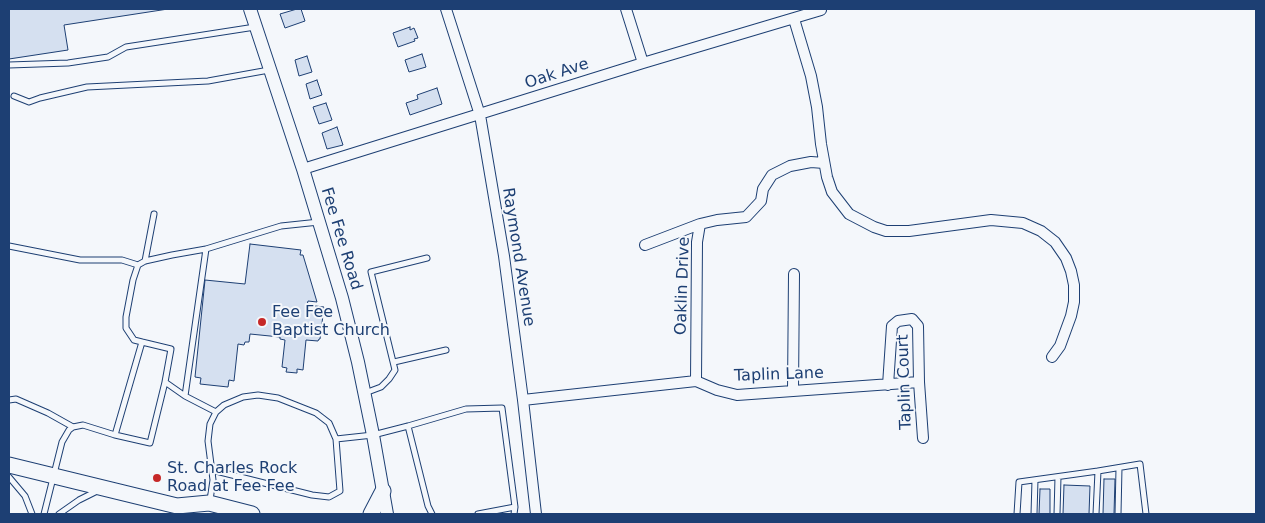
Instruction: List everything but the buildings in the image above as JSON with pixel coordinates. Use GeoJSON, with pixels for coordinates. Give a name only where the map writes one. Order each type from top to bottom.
{"type":"FeatureCollection","features":[{"type":"Feature","properties":{"kind":"main road"},"geometry":{"type":"LineString","coordinates":[[9,465],[183,510],[209,503],[252,514]]}},
{"type":"Feature","properties":{"kind":"main road"},"geometry":{"type":"LineString","coordinates":[[371,514],[383,492]]}},
{"type":"Feature","properties":{"kind":"street","name":"Fee Fee Road"},"geometry":{"type":"LineString","coordinates":[[250,9],[303,169],[342,298],[365,394],[387,514]]}},
{"type":"Feature","properties":{"kind":"street","name":"Raymond Avenue"},"geometry":{"type":"LineString","coordinates":[[446,9],[480,114],[504,256],[536,514]]}},
{"type":"Feature","properties":{"kind":"street"},"geometry":{"type":"LineString","coordinates":[[626,9],[643,63]]}},
{"type":"Feature","properties":{"kind":"street","name":"Oak Ave"},"geometry":{"type":"LineString","coordinates":[[303,169],[643,63],[821,10]]}},
{"type":"Feature","properties":{"kind":"street"},"geometry":{"type":"LineString","coordinates":[[794,19],[811,76],[824,162],[832,192],[849,214],[886,231],[909,232],[991,220],[1023,222],[1041,231],[1055,242],[1066,258],[1074,285],[1074,302],[1060,346],[1052,357]]}},
{"type":"Feature","properties":{"kind":"street","name":"Oaklin Drive"},"geometry":{"type":"LineString","coordinates":[[696,381],[697,242],[700,224],[746,217],[761,201],[763,189],[772,175],[790,166],[811,162],[824,162]]}},
{"type":"Feature","properties":{"kind":"street"},"geometry":{"type":"LineString","coordinates":[[645,245],[700,224]]}},
{"type":"Feature","properties":{"kind":"street"},"geometry":{"type":"LineString","coordinates":[[793,390],[794,274]]}},
{"type":"Feature","properties":{"kind":"street","name":"Taplin Court"},"geometry":{"type":"LineString","coordinates":[[888,385],[892,326],[898,321],[912,319],[918,326],[923,438]]}},
{"type":"Feature","properties":{"kind":"street","name":"Taplin Lane"},"geometry":{"type":"LineString","coordinates":[[523,400],[696,381],[717,390],[737,394],[919,382]]}},
{"type":"Feature","properties":{"kind":"lane"},"geometry":{"type":"LineString","coordinates":[[9,65],[76,62],[108,57],[126,47],[255,26]]}},
{"type":"Feature","properties":{"kind":"lane"},"geometry":{"type":"LineString","coordinates":[[14,96],[29,102],[87,87],[208,81],[270,70]]}},
{"type":"Feature","properties":{"kind":"lane"},"geometry":{"type":"LineString","coordinates":[[145,261],[154,214]]}},
{"type":"Feature","properties":{"kind":"lane"},"geometry":{"type":"LineString","coordinates":[[44,514],[65,434],[73,427],[83,425],[150,443],[171,349],[134,340],[126,328],[131,289],[138,265],[145,261],[206,249],[281,226],[319,222]]}},
{"type":"Feature","properties":{"kind":"lane"},"geometry":{"type":"LineString","coordinates":[[9,246],[80,260],[122,260],[138,265]]}},
{"type":"Feature","properties":{"kind":"lane"},"geometry":{"type":"LineString","coordinates":[[185,396],[206,249]]}},
{"type":"Feature","properties":{"kind":"lane"},"geometry":{"type":"LineString","coordinates":[[365,394],[380,387],[389,379],[394,370],[394,362],[371,272],[427,258]]}},
{"type":"Feature","properties":{"kind":"lane"},"geometry":{"type":"LineString","coordinates":[[115,435],[142,342]]}},
{"type":"Feature","properties":{"kind":"lane"},"geometry":{"type":"LineString","coordinates":[[394,362],[446,350]]}},
{"type":"Feature","properties":{"kind":"lane"},"geometry":{"type":"LineString","coordinates":[[165,382],[185,396],[216,412]]}},
{"type":"Feature","properties":{"kind":"lane"},"geometry":{"type":"LineString","coordinates":[[209,503],[212,487],[210,424],[216,412],[224,405],[243,397],[258,395],[278,398],[316,413],[329,423],[336,439],[340,491],[329,497],[312,495],[212,470]]}},
{"type":"Feature","properties":{"kind":"lane"},"geometry":{"type":"LineString","coordinates":[[9,400],[16,399],[48,413],[73,427]]}},
{"type":"Feature","properties":{"kind":"lane"},"geometry":{"type":"LineString","coordinates":[[336,439],[373,435],[466,409],[502,408],[514,514]]}},
{"type":"Feature","properties":{"kind":"lane"},"geometry":{"type":"LineString","coordinates":[[408,426],[428,506],[432,514]]}},
{"type":"Feature","properties":{"kind":"lane"},"geometry":{"type":"LineString","coordinates":[[1017,514],[1019,482],[1140,464],[1146,514]]}},
{"type":"Feature","properties":{"kind":"lane"},"geometry":{"type":"LineString","coordinates":[[1118,468],[1118,514]]}},
{"type":"Feature","properties":{"kind":"lane"},"geometry":{"type":"LineString","coordinates":[[1096,514],[1098,471]]}},
{"type":"Feature","properties":{"kind":"lane"},"geometry":{"type":"LineString","coordinates":[[9,477],[25,496],[32,514]]}},
{"type":"Feature","properties":{"kind":"lane"},"geometry":{"type":"LineString","coordinates":[[1057,514],[1058,477]]}},
{"type":"Feature","properties":{"kind":"lane"},"geometry":{"type":"LineString","coordinates":[[1034,514],[1035,480]]}},
{"type":"Feature","properties":{"kind":"lane"},"geometry":{"type":"LineString","coordinates":[[59,514],[78,500],[103,488]]}},
{"type":"Feature","properties":{"kind":"lane"},"geometry":{"type":"LineString","coordinates":[[478,514],[514,507]]}},
{"type":"Feature","properties":{"kind":"place","name":"Fee Fee Baptist Church"},"geometry":{"type":"Point","coordinates":[262,322]}},
{"type":"Feature","properties":{"kind":"place","name":"St. Charles Rock Road at Fee Fee"},"geometry":{"type":"Point","coordinates":[157,478]}}]}
